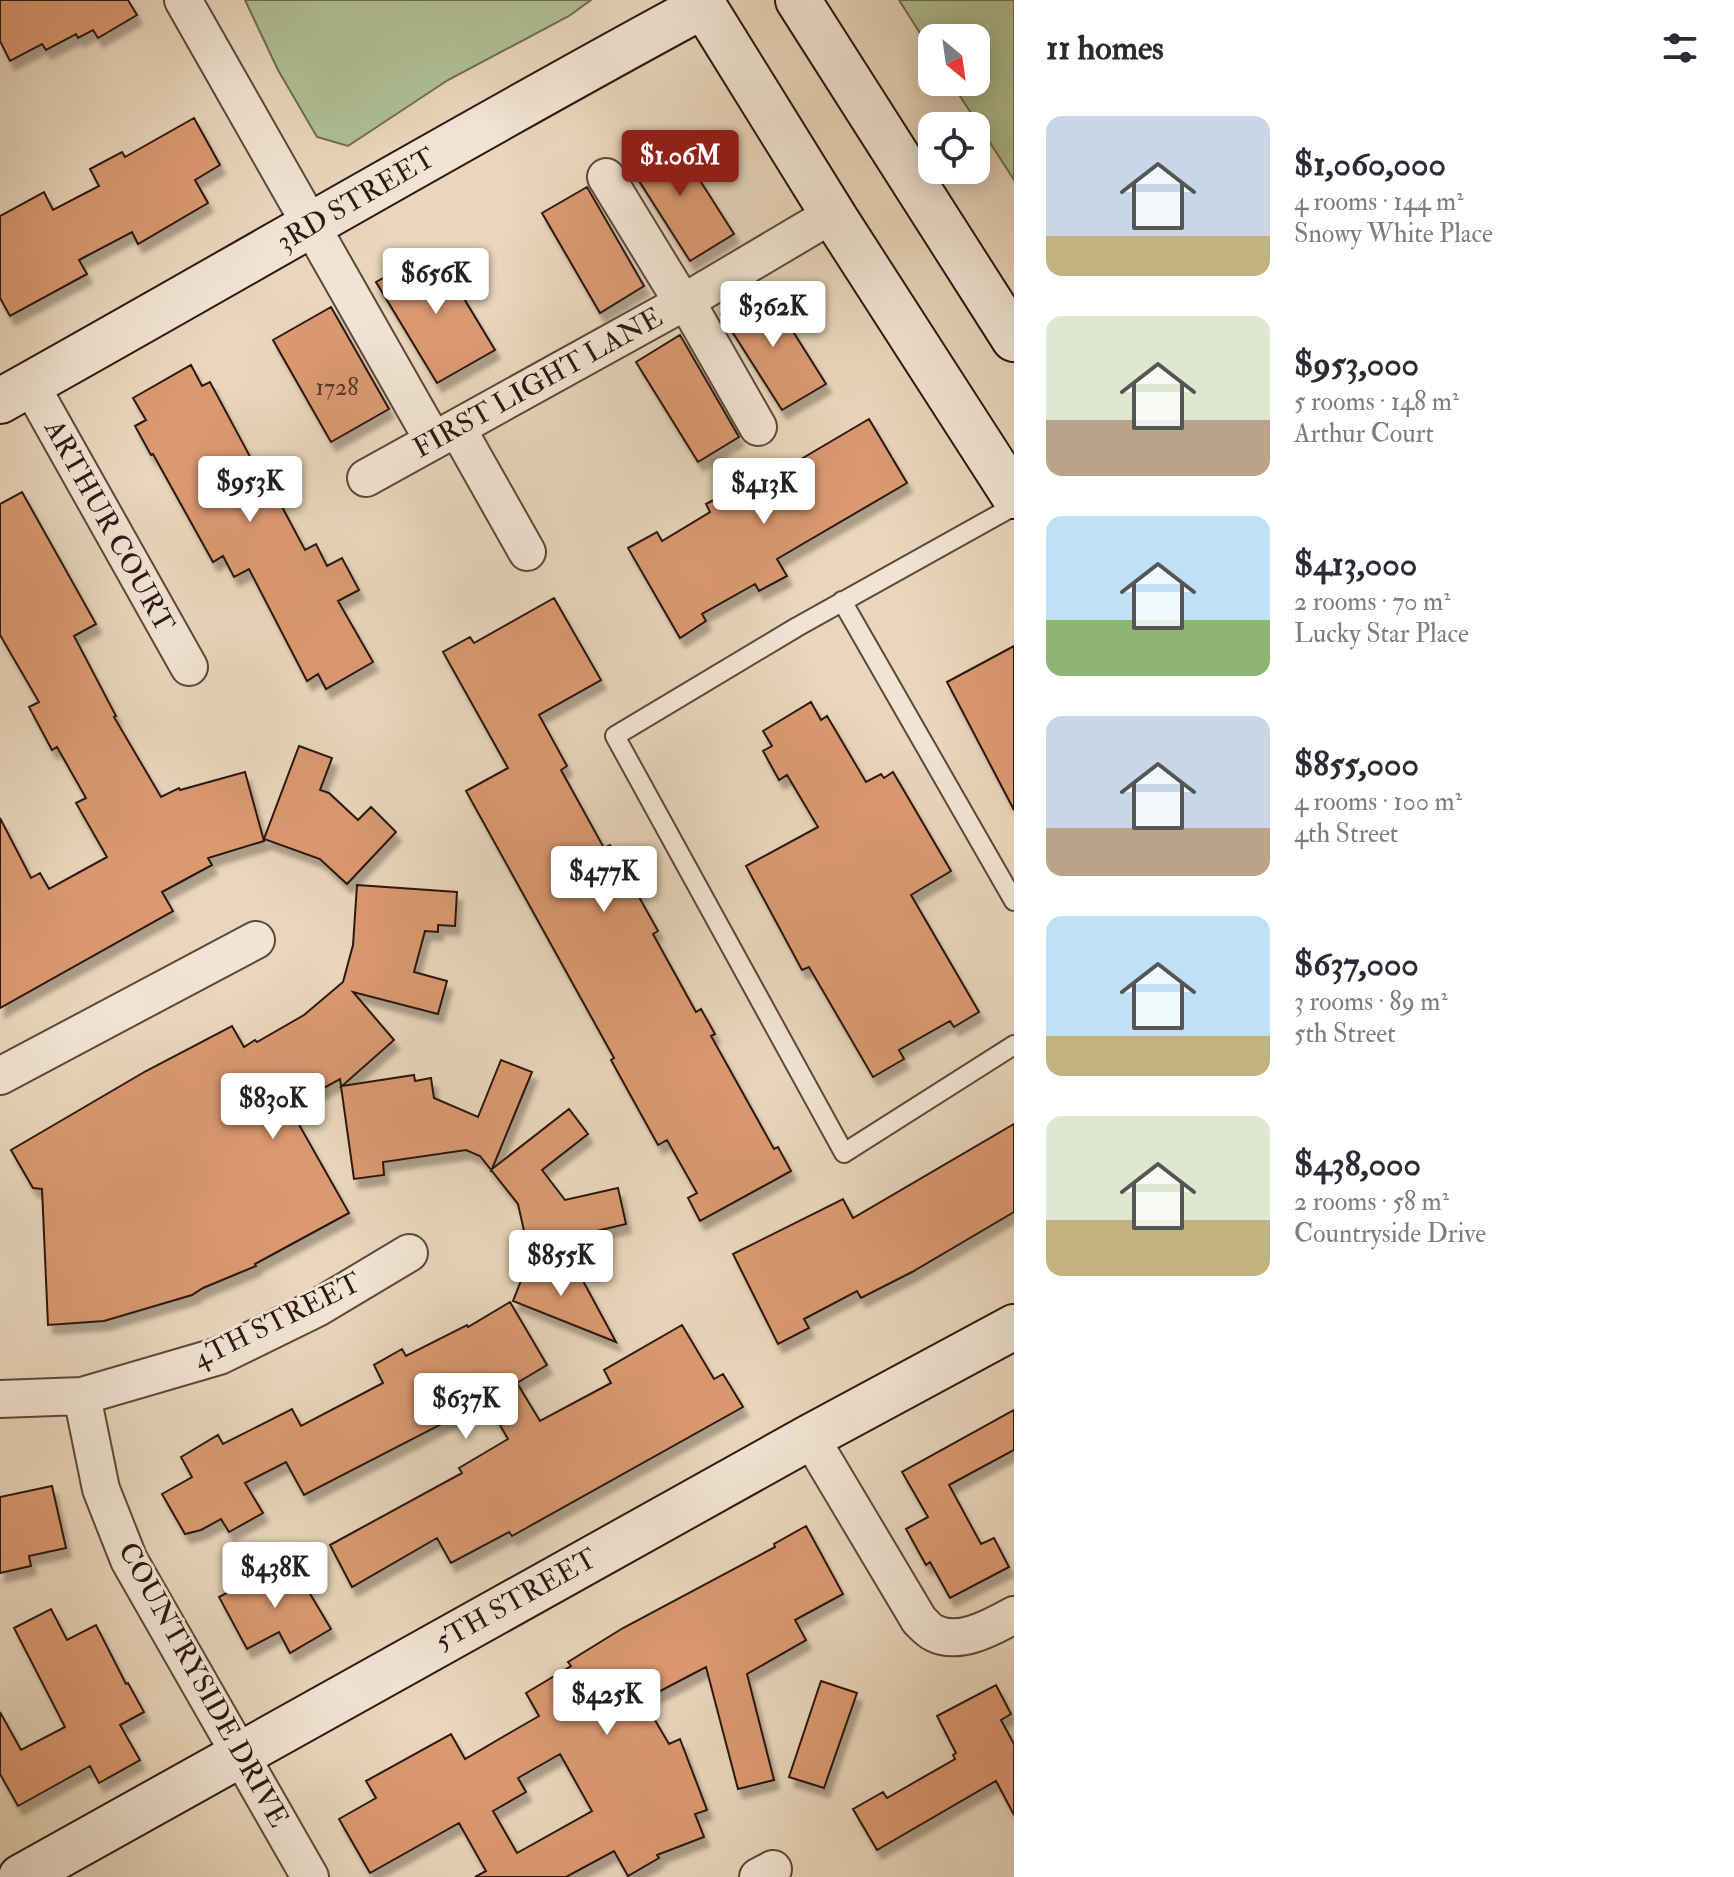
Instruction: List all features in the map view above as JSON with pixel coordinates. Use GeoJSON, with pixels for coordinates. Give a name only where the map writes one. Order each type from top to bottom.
{"type":"FeatureCollection","features":[{"type":"Feature","properties":{"kind":"street"},"geometry":{"type":"LineString","coordinates":[[183,0],[310,228],[445,434],[527,552]]}},
{"type":"Feature","properties":{"kind":"street"},"geometry":{"type":"LineString","coordinates":[[798,0],[1014,339]]}},
{"type":"Feature","properties":{"kind":"street"},"geometry":{"type":"LineString","coordinates":[[706,2],[833,214],[1014,496]]}},
{"type":"Feature","properties":{"kind":"street","name":"3RD STREET"},"geometry":{"type":"LineString","coordinates":[[15,393],[706,2]]}},
{"type":"Feature","properties":{"kind":"street"},"geometry":{"type":"LineString","coordinates":[[606,177],[675,290],[686,301],[758,427]]}},
{"type":"Feature","properties":{"kind":"street","name":"FIRST LIGHT LANE"},"geometry":{"type":"LineString","coordinates":[[366,478],[686,301],[833,214]]}},
{"type":"Feature","properties":{"kind":"street","name":"ARTHUR COURT"},"geometry":{"type":"LineString","coordinates":[[15,393],[189,667]]}},
{"type":"Feature","properties":{"kind":"street"},"geometry":{"type":"LineString","coordinates":[[0,1076],[256,940]]}},
{"type":"Feature","properties":{"kind":"street","name":"4TH STREET"},"geometry":{"type":"LineString","coordinates":[[0,1399],[82,1396],[219,1356],[317,1308],[409,1253]]}},
{"type":"Feature","properties":{"kind":"street","name":"5TH STREET"},"geometry":{"type":"LineString","coordinates":[[21,1877],[240,1752],[1014,1327]]}},
{"type":"Feature","properties":{"kind":"street","name":"COUNTRYSIDE DRIVE"},"geometry":{"type":"LineString","coordinates":[[82,1396],[101,1489],[129,1560],[310,1877]]}},
{"type":"Feature","properties":{"kind":"street"},"geometry":{"type":"LineString","coordinates":[[810,1437],[919,1620],[934,1633],[958,1638],[996,1625],[1014,1615]]}},
{"type":"Feature","properties":{"kind":"lane"},"geometry":{"type":"LineString","coordinates":[[1014,506],[842,601],[615,736],[844,1153],[1014,1045]]}},
{"type":"Feature","properties":{"kind":"lane"},"geometry":{"type":"LineString","coordinates":[[842,601],[1014,901]]}},
{"type":"Feature","properties":{"kind":"green space"},"geometry":{"type":"Polygon","coordinates":[[[245,0],[591,0],[569,16],[448,80],[348,146],[317,137],[278,70],[245,0]]]}},
{"type":"Feature","properties":{"kind":"green space"},"geometry":{"type":"Polygon","coordinates":[[[899,0],[1014,0],[1014,180],[990,143],[990,112],[970,112],[960,96],[990,96],[990,24],[918,24],[918,30],[899,0]]]}},
{"type":"Feature","properties":{"kind":"building"},"geometry":{"type":"Polygon","coordinates":[[[0,0],[128,0],[137,15],[98,38],[93,30],[78,38],[76,34],[46,50],[42,44],[10,61],[0,41],[0,0]]]}},
{"type":"Feature","properties":{"kind":"building"},"geometry":{"type":"Polygon","coordinates":[[[194,118],[220,165],[195,180],[208,203],[138,244],[132,232],[79,260],[87,274],[10,316],[0,298],[0,216],[44,192],[53,210],[99,186],[90,169],[122,152],[125,157],[194,118]]]}},
{"type":"Feature","properties":{"kind":"building"},"geometry":{"type":"Polygon","coordinates":[[[671,135],[734,234],[690,261],[627,162],[671,135]]]}},
{"type":"Feature","properties":{"kind":"building"},"geometry":{"type":"Polygon","coordinates":[[[587,187],[644,286],[600,313],[542,213],[587,187]]]}},
{"type":"Feature","properties":{"kind":"building"},"geometry":{"type":"Polygon","coordinates":[[[434,249],[495,350],[437,383],[376,282],[434,249]]]}},
{"type":"Feature","properties":{"kind":"building"},"geometry":{"type":"Polygon","coordinates":[[[765,287],[826,384],[782,410],[721,314],[765,287]]]}},
{"type":"Feature","properties":{"kind":"building"},"geometry":{"type":"Polygon","coordinates":[[[331,307],[389,409],[331,442],[273,340],[331,307]]]}},
{"type":"Feature","properties":{"kind":"building"},"geometry":{"type":"Polygon","coordinates":[[[680,335],[739,437],[698,462],[636,362],[680,335]]]}},
{"type":"Feature","properties":{"kind":"building"},"geometry":{"type":"Polygon","coordinates":[[[191,365],[202,386],[210,382],[269,492],[273,490],[305,550],[316,544],[327,566],[342,558],[359,590],[338,601],[373,662],[326,689],[318,674],[307,681],[249,569],[234,577],[223,556],[213,562],[135,426],[146,420],[133,398],[191,365]]]}},
{"type":"Feature","properties":{"kind":"building"},"geometry":{"type":"Polygon","coordinates":[[[869,419],[907,483],[777,559],[787,576],[759,591],[755,584],[702,614],[706,621],[680,638],[628,548],[657,532],[662,541],[710,512],[706,504],[736,488],[740,495],[869,419]]]}},
{"type":"Feature","properties":{"kind":"building"},"geometry":{"type":"Polygon","coordinates":[[[22,492],[96,624],[74,636],[114,717],[161,797],[179,788],[245,772],[264,841],[208,858],[212,865],[162,892],[173,911],[0,1008],[0,818],[31,878],[40,873],[49,889],[107,857],[76,803],[86,798],[57,747],[52,750],[29,707],[39,702],[0,635],[0,504],[22,492]]]}},
{"type":"Feature","properties":{"kind":"building"},"geometry":{"type":"Polygon","coordinates":[[[554,598],[601,680],[539,715],[567,766],[561,770],[604,848],[610,845],[658,931],[653,934],[696,1012],[701,1009],[715,1034],[711,1036],[774,1149],[778,1147],[791,1171],[700,1221],[688,1198],[697,1193],[667,1140],[658,1145],[611,1060],[614,1058],[466,791],[508,768],[443,652],[470,637],[474,643],[554,598]]]}},
{"type":"Feature","properties":{"kind":"building"},"geometry":{"type":"Polygon","coordinates":[[[1014,646],[1014,810],[947,682],[1014,646]]]}},
{"type":"Feature","properties":{"kind":"building"},"geometry":{"type":"Polygon","coordinates":[[[811,702],[821,720],[827,716],[866,782],[881,774],[884,778],[893,772],[951,871],[911,895],[979,1012],[954,1027],[950,1021],[899,1050],[904,1059],[873,1077],[809,967],[802,970],[746,866],[818,827],[787,775],[779,780],[763,751],[772,746],[763,731],[811,702]]]}},
{"type":"Feature","properties":{"kind":"building"},"geometry":{"type":"Polygon","coordinates":[[[299,746],[332,758],[320,790],[329,793],[358,820],[371,807],[396,832],[347,884],[320,859],[264,839],[299,746]]]}},
{"type":"Feature","properties":{"kind":"building"},"geometry":{"type":"Polygon","coordinates":[[[357,885],[457,892],[455,926],[438,925],[438,932],[425,931],[414,972],[447,981],[438,1014],[353,992],[394,1040],[342,1086],[414,1075],[415,1081],[431,1078],[434,1098],[478,1117],[501,1060],[532,1072],[492,1169],[569,1109],[588,1134],[542,1170],[565,1200],[618,1188],[626,1224],[588,1233],[589,1238],[529,1253],[518,1204],[480,1156],[466,1150],[383,1162],[384,1175],[354,1179],[340,1079],[289,1107],[349,1213],[256,1266],[192,1295],[104,1321],[48,1325],[42,1189],[33,1188],[11,1150],[146,1071],[232,1026],[244,1047],[304,1015],[343,982],[353,945],[357,885]]]}},
{"type":"Feature","properties":{"kind":"building"},"geometry":{"type":"Polygon","coordinates":[[[1014,1124],[1014,1212],[861,1298],[857,1291],[804,1319],[809,1328],[778,1344],[733,1254],[843,1199],[853,1218],[1014,1124]]]}},
{"type":"Feature","properties":{"kind":"building"},"geometry":{"type":"Polygon","coordinates":[[[530,1258],[582,1279],[616,1342],[513,1301],[530,1258]]]}},
{"type":"Feature","properties":{"kind":"building"},"geometry":{"type":"Polygon","coordinates":[[[510,1302],[547,1365],[517,1383],[540,1421],[611,1383],[604,1370],[682,1325],[714,1379],[723,1374],[743,1407],[512,1536],[509,1532],[451,1563],[437,1538],[352,1587],[330,1545],[462,1473],[459,1468],[508,1439],[486,1401],[304,1495],[286,1462],[245,1483],[263,1513],[229,1532],[221,1519],[201,1530],[185,1534],[162,1494],[192,1477],[181,1457],[218,1435],[223,1444],[292,1409],[301,1426],[383,1383],[374,1365],[402,1349],[406,1356],[468,1327],[510,1302]]]}},
{"type":"Feature","properties":{"kind":"building"},"geometry":{"type":"Polygon","coordinates":[[[1014,1410],[1014,1450],[949,1485],[981,1544],[994,1538],[1009,1567],[950,1598],[930,1562],[926,1565],[906,1529],[928,1517],[902,1472],[1014,1410]]]}},
{"type":"Feature","properties":{"kind":"building"},"geometry":{"type":"Polygon","coordinates":[[[52,1486],[66,1548],[29,1556],[31,1566],[0,1573],[0,1497],[52,1486]]]}},
{"type":"Feature","properties":{"kind":"building"},"geometry":{"type":"Polygon","coordinates":[[[806,1526],[843,1594],[795,1620],[806,1640],[747,1674],[774,1780],[738,1789],[706,1667],[643,1700],[669,1744],[680,1739],[707,1810],[695,1814],[704,1837],[657,1855],[659,1858],[628,1876],[614,1851],[566,1877],[475,1877],[486,1871],[459,1823],[370,1873],[339,1819],[376,1798],[366,1781],[451,1734],[465,1759],[539,1716],[526,1693],[571,1666],[568,1662],[623,1628],[775,1547],[774,1544],[806,1526]],[[560,1754],[518,1778],[526,1792],[493,1811],[517,1853],[592,1811],[560,1754]]]}},
{"type":"Feature","properties":{"kind":"building"},"geometry":{"type":"Polygon","coordinates":[[[280,1565],[283,1571],[293,1565],[331,1629],[290,1653],[279,1632],[247,1649],[219,1597],[280,1565]]]}},
{"type":"Feature","properties":{"kind":"building"},"geometry":{"type":"Polygon","coordinates":[[[51,1609],[67,1640],[96,1625],[144,1712],[120,1725],[140,1760],[99,1783],[90,1766],[18,1806],[0,1774],[0,1712],[21,1750],[65,1727],[14,1628],[51,1609]]]}},
{"type":"Feature","properties":{"kind":"building"},"geometry":{"type":"Polygon","coordinates":[[[821,1681],[857,1693],[824,1788],[789,1777],[821,1681]]]}},
{"type":"Feature","properties":{"kind":"building"},"geometry":{"type":"Polygon","coordinates":[[[996,1685],[1011,1714],[1001,1720],[1014,1744],[1014,1815],[996,1781],[877,1850],[853,1809],[883,1792],[887,1798],[955,1759],[953,1755],[956,1753],[937,1716],[996,1685]]]}}]}
